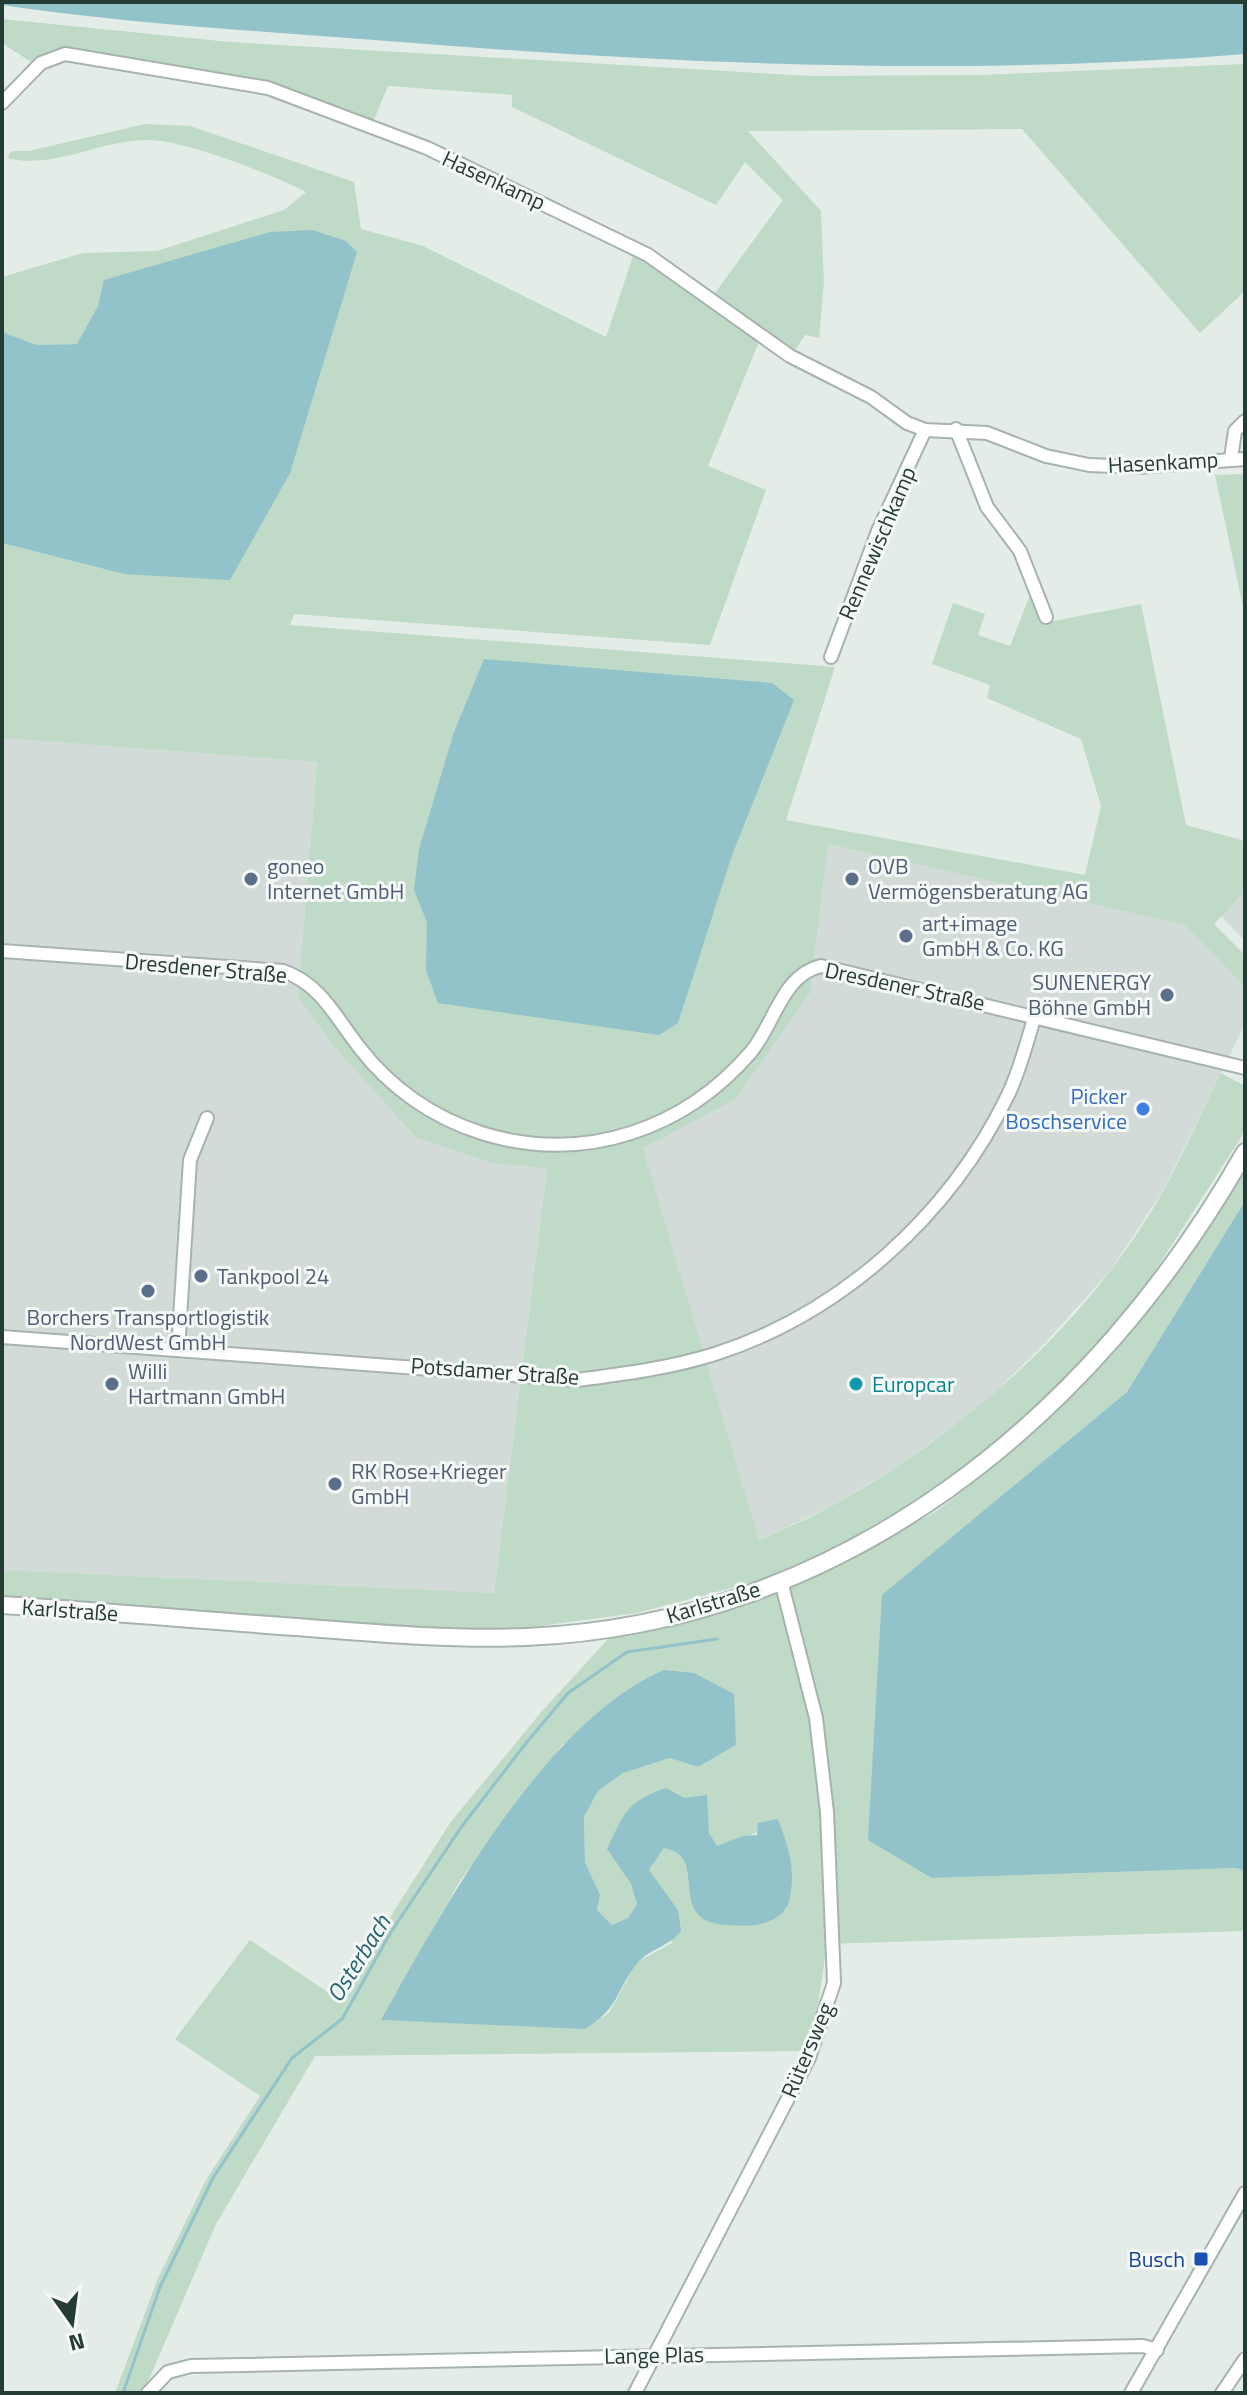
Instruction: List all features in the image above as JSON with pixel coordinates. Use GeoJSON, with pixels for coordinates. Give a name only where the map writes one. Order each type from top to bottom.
{"type":"FeatureCollection","features":[{"type":"Feature","properties":{"kind":"street","name":"Hasenkamp"},"geometry":{"type":"LineString","coordinates":[[2,103],[41,63],[65,54],[215,77],[283,93],[427,148],[648,255],[790,356],[871,397],[907,423],[925,430],[956,429],[987,433],[1046,456],[1089,465],[1138,467],[1238,459],[1235,431],[1245,421]]}},
{"type":"Feature","properties":{"kind":"street"},"geometry":{"type":"LineString","coordinates":[[956,429],[987,507],[1020,551],[1046,617]]}},
{"type":"Feature","properties":{"kind":"street","name":"Rennewischkamp"},"geometry":{"type":"LineString","coordinates":[[831,657],[878,531],[925,430]]}},
{"type":"Feature","properties":{"kind":"street","name":"Dresdener Straße"},"geometry":{"type":"LineString","coordinates":[[2,951],[283,971],[298,976],[336,1013],[376,1067],[422,1106],[450,1123],[480,1133],[516,1142],[550,1145],[586,1144],[622,1136],[650,1127],[694,1102],[732,1073],[753,1050],[797,975],[810,968],[842,969],[1035,1015]]}},
{"type":"Feature","properties":{"kind":"street"},"geometry":{"type":"LineString","coordinates":[[1035,1015],[1245,1068]]}},
{"type":"Feature","properties":{"kind":"street","name":"Potsdamer Straße"},"geometry":{"type":"LineString","coordinates":[[2,1337],[577,1380],[676,1365],[748,1342],[782,1327],[849,1285],[934,1209],[988,1133],[1009,1093],[1035,1015]]}},
{"type":"Feature","properties":{"kind":"street"},"geometry":{"type":"LineString","coordinates":[[178,1350],[190,1160],[207,1118]]}},
{"type":"Feature","properties":{"kind":"street","name":"Karlstraße"},"geometry":{"type":"LineString","coordinates":[[2,1605],[421,1637],[529,1637],[661,1618],[781,1581],[905,1520],[1009,1445],[1111,1343],[1192,1237],[1245,1152]]}},
{"type":"Feature","properties":{"kind":"street","name":"Rütersweg"},"geometry":{"type":"LineString","coordinates":[[635,2393],[809,2058],[834,1983],[824,1781],[816,1718],[781,1581]]}},
{"type":"Feature","properties":{"kind":"street"},"geometry":{"type":"LineString","coordinates":[[1131,2393],[1245,2193]]}},
{"type":"Feature","properties":{"kind":"street","name":"Lange Plas"},"geometry":{"type":"LineString","coordinates":[[151,2388],[168,2372],[191,2366],[1143,2346],[1157,2350]]}},
{"type":"Feature","properties":{"kind":"street"},"geometry":{"type":"LineString","coordinates":[[1222,2393],[1245,2359]]}},
{"type":"Feature","properties":{"kind":"shaded area"},"geometry":{"type":"Polygon","coordinates":[[[2,738],[317,762],[298,996],[492,1163],[547,1167],[494,1593],[2,1570],[2,738]]]}},
{"type":"Feature","properties":{"kind":"shaded area"},"geometry":{"type":"Polygon","coordinates":[[[828,844],[1185,925],[1245,987],[1245,1024],[1164,1189],[1110,1271],[1044,1344],[978,1409],[902,1463],[835,1505],[759,1540],[643,1148],[735,1100],[810,993],[828,844]]]}},
{"type":"Feature","properties":{"kind":"shaded area"},"geometry":{"type":"Polygon","coordinates":[[[1245,891],[1245,941],[1219,914],[1245,891]]]}},
{"type":"Feature","properties":{"kind":"green space"},"geometry":{"type":"Polygon","coordinates":[[[2,19],[230,42],[811,76],[979,75],[1245,64],[1245,291],[1200,333],[1022,129],[748,131],[821,211],[824,282],[819,338],[805,335],[794,352],[715,293],[783,200],[745,162],[716,205],[512,107],[512,95],[388,86],[373,122],[282,87],[147,62],[56,50],[31,62],[2,43],[2,19]]]}},
{"type":"Feature","properties":{"kind":"green space"},"geometry":{"type":"Polygon","coordinates":[[[145,124],[190,126],[354,182],[361,229],[423,246],[606,337],[633,256],[659,268],[759,342],[708,466],[766,490],[710,645],[294,614],[290,625],[835,667],[786,820],[1085,875],[1101,806],[1081,739],[987,698],[990,685],[932,664],[953,603],[985,614],[978,635],[1010,646],[1034,585],[1049,622],[1141,604],[1186,825],[1245,841],[1245,891],[1214,924],[1245,955],[1245,987],[1185,925],[828,844],[810,993],[735,1100],[643,1148],[759,1540],[827,1509],[885,1475],[978,1407],[1022,1368],[1101,1283],[1135,1237],[1165,1188],[1221,1073],[1245,1086],[1245,1129],[1240,1139],[1144,1288],[1047,1399],[933,1491],[829,1551],[754,1582],[637,1613],[516,1629],[415,1629],[2,1596],[2,1570],[494,1593],[547,1168],[492,1163],[416,1137],[332,1044],[298,996],[317,762],[2,738],[2,543],[124,574],[99,306],[77,344],[37,345],[2,332],[2,277],[83,253],[157,251],[284,210],[306,192],[228,159],[163,141],[129,141],[42,160],[7,158],[12,151],[29,151],[145,124]]]}},
{"type":"Feature","properties":{"kind":"green space"},"geometry":{"type":"Polygon","coordinates":[[[1245,474],[1245,616],[1215,475],[1245,474]]]}},
{"type":"Feature","properties":{"kind":"green space"},"geometry":{"type":"Polygon","coordinates":[[[1245,1168],[1245,1201],[1127,1392],[882,1596],[932,1878],[1236,1868],[1245,1871],[1245,1931],[827,1944],[815,2025],[803,2051],[315,2056],[216,2224],[143,2393],[115,2393],[158,2278],[206,2180],[260,2096],[175,2039],[250,1940],[338,1999],[450,1823],[542,1711],[610,1637],[688,1621],[767,1597],[849,1560],[937,1511],[1011,1453],[1079,1390],[1128,1335],[1197,1242],[1245,1168]],[[563,1744],[460,1881],[381,2020],[585,2028],[609,2013],[637,1962],[672,1943],[649,1870],[664,1848],[672,1850],[682,1859],[691,1895],[793,1873],[778,1819],[741,1839],[717,1847],[709,1833],[705,1811],[607,1849],[631,1884],[637,1904],[628,1918],[612,1925],[597,1910],[600,1895],[585,1862],[584,1817],[598,1791],[623,1773],[670,1758],[698,1767],[736,1745],[563,1744]]]}},
{"type":"Feature","properties":{"kind":"water"},"geometry":{"type":"Polygon","coordinates":[[[2,2],[1245,2],[1245,54],[1031,65],[816,65],[709,61],[495,49],[195,26],[50,12],[2,5],[2,2]]]}},
{"type":"Feature","properties":{"kind":"water"},"geometry":{"type":"Polygon","coordinates":[[[312,230],[346,241],[357,252],[290,473],[230,580],[124,574],[2,543],[2,332],[37,345],[77,344],[98,306],[104,280],[270,232],[312,230]]]}},
{"type":"Feature","properties":{"kind":"water"},"geometry":{"type":"Polygon","coordinates":[[[484,659],[772,683],[794,700],[732,855],[678,1023],[659,1035],[438,1003],[426,970],[427,922],[414,890],[419,849],[454,732],[484,659]]]}},
{"type":"Feature","properties":{"kind":"water"},"geometry":{"type":"Polygon","coordinates":[[[1245,1201],[1245,1871],[1236,1868],[932,1878],[868,1840],[882,1595],[1127,1392],[1245,1201]]]}},
{"type":"Feature","properties":{"kind":"water"},"geometry":{"type":"Polygon","coordinates":[[[664,1670],[694,1673],[734,1694],[736,1745],[698,1767],[670,1758],[623,1773],[598,1791],[584,1817],[585,1862],[600,1895],[597,1910],[612,1925],[628,1918],[637,1904],[631,1884],[607,1849],[628,1810],[642,1798],[666,1788],[684,1798],[707,1795],[709,1833],[717,1846],[743,1836],[757,1835],[758,1823],[778,1819],[792,1872],[786,1909],[772,1920],[756,1925],[709,1921],[697,1913],[692,1902],[685,1863],[678,1854],[664,1848],[649,1870],[678,1910],[681,1931],[640,1960],[611,2007],[585,2029],[381,2020],[466,1874],[538,1774],[578,1731],[620,1695],[664,1670]]]}},
{"type":"Feature","properties":{"kind":"waterway","name":"Osterbach"},"geometry":{"type":"LineString","coordinates":[[123,2393],[160,2287],[213,2178],[292,2058],[342,2019],[391,1932],[462,1826],[527,1742],[568,1693],[627,1652],[717,1639]]}},
{"type":"Feature","properties":{"kind":"place","name":"goneo Internet GmbH"},"geometry":{"type":"Point","coordinates":[251,879]}},
{"type":"Feature","properties":{"kind":"place","name":"OVB Vermögensberatung AG"},"geometry":{"type":"Point","coordinates":[852,879]}},
{"type":"Feature","properties":{"kind":"place","name":"art+image GmbH & Co. KG"},"geometry":{"type":"Point","coordinates":[906,936]}},
{"type":"Feature","properties":{"kind":"place","name":"SUNENERGY Böhne GmbH"},"geometry":{"type":"Point","coordinates":[1167,995]}},
{"type":"Feature","properties":{"kind":"place","name":"Picker Boschservice"},"geometry":{"type":"Point","coordinates":[1143,1109]}},
{"type":"Feature","properties":{"kind":"place","name":"Tankpool 24"},"geometry":{"type":"Point","coordinates":[201,1276]}},
{"type":"Feature","properties":{"kind":"place","name":"Borchers Transportlogistik NordWest GmbH"},"geometry":{"type":"Point","coordinates":[148,1291]}},
{"type":"Feature","properties":{"kind":"place","name":"Willi Hartmann GmbH"},"geometry":{"type":"Point","coordinates":[112,1384]}},
{"type":"Feature","properties":{"kind":"place","name":"Europcar"},"geometry":{"type":"Point","coordinates":[856,1384]}},
{"type":"Feature","properties":{"kind":"place","name":"RK Rose+Krieger GmbH"},"geometry":{"type":"Point","coordinates":[335,1484]}},
{"type":"Feature","properties":{"kind":"place","name":"Busch"},"geometry":{"type":"Point","coordinates":[1201,2259]}}]}
